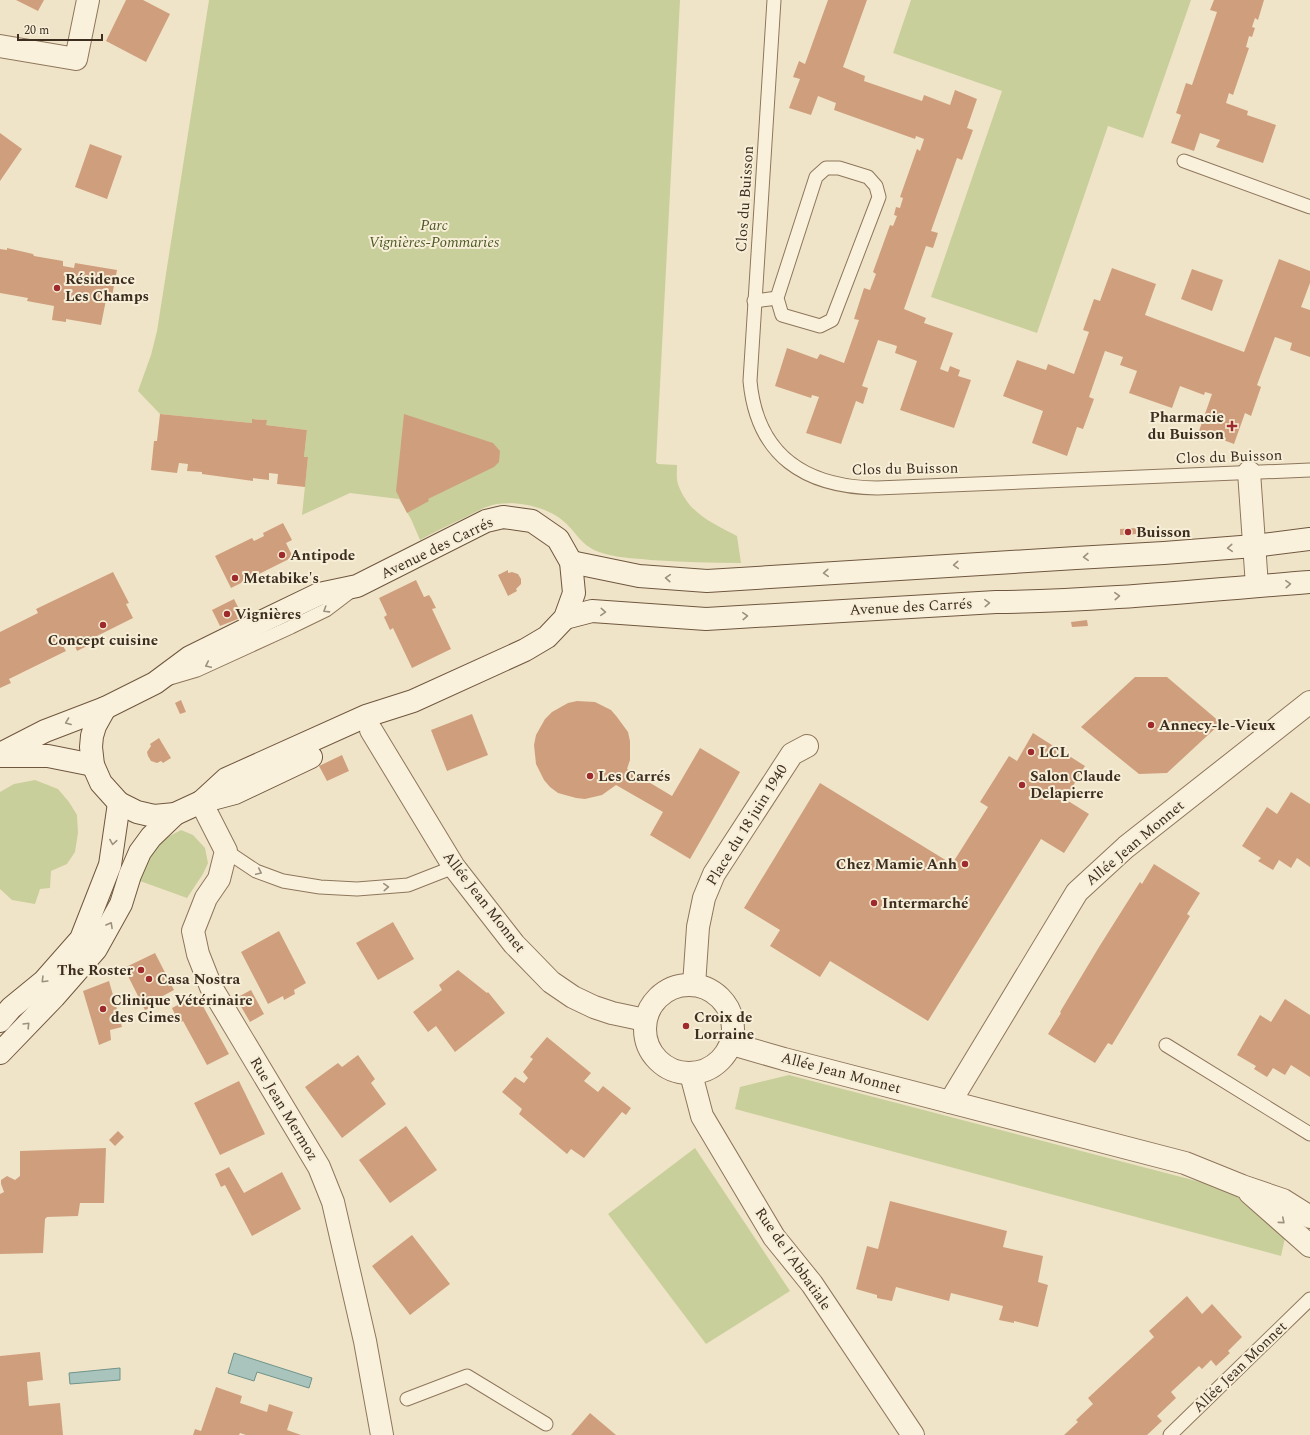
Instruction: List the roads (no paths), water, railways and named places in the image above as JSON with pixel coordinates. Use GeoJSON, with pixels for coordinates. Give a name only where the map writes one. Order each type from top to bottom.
{"type":"FeatureCollection","features":[{"type":"Feature","properties":{"kind":"main road"},"geometry":{"type":"LineString","coordinates":[[0,46],[76,59],[88,0]]}},
{"type":"Feature","properties":{"kind":"main road"},"geometry":{"type":"LineString","coordinates":[[1249,472],[1257,586]]}},
{"type":"Feature","properties":{"kind":"main road","name":"Avenue des Carrés"},"geometry":{"type":"LineString","coordinates":[[201,802],[226,779],[366,716],[413,701],[524,650],[547,637],[565,618],[574,594],[571,562],[558,539],[532,521],[503,517],[486,521],[357,586],[319,594],[266,619],[190,657],[155,682],[105,708],[95,726],[92,736],[91,747],[93,765],[101,783],[119,803],[137,812],[154,816],[175,814],[201,802],[235,793],[371,730],[413,701]]}},
{"type":"Feature","properties":{"kind":"main road"},"geometry":{"type":"LineString","coordinates":[[571,562],[639,576],[707,581],[1164,553],[1254,546],[1310,538]]}},
{"type":"Feature","properties":{"kind":"main road","name":"Avenue des Carrés"},"geometry":{"type":"LineString","coordinates":[[565,618],[592,611],[706,619],[996,602],[1041,602],[1310,582]]}},
{"type":"Feature","properties":{"kind":"main road","name":"Allée Jean Monnet"},"geometry":{"type":"LineString","coordinates":[[950,1102],[1077,892],[1126,847],[1310,702]]}},
{"type":"Feature","properties":{"kind":"main road"},"geometry":{"type":"LineString","coordinates":[[0,755],[45,731],[105,708]]}},
{"type":"Feature","properties":{"kind":"main road","name":"Allée Jean Monnet"},"geometry":{"type":"LineString","coordinates":[[371,730],[454,867],[514,944],[551,982],[573,997],[594,1007],[612,1013],[645,1020]]}},
{"type":"Feature","properties":{"kind":"main road","name":"Place du 18 juin 1940"},"geometry":{"type":"LineString","coordinates":[[694,984],[698,927],[708,886],[714,874],[792,754],[807,746]]}},
{"type":"Feature","properties":{"kind":"main road"},"geometry":{"type":"LineString","coordinates":[[0,755],[48,756],[93,765]]}},
{"type":"Feature","properties":{"kind":"main road"},"geometry":{"type":"LineString","coordinates":[[201,802],[226,851]]}},
{"type":"Feature","properties":{"kind":"main road"},"geometry":{"type":"LineString","coordinates":[[0,1021],[11,1008],[44,981],[81,939],[110,865],[119,803]]}},
{"type":"Feature","properties":{"kind":"main road"},"geometry":{"type":"LineString","coordinates":[[0,1053],[54,997],[96,949],[121,904],[130,875],[140,852],[151,837],[175,814]]}},
{"type":"Feature","properties":{"kind":"main road","name":"Rue Jean Mermoz"},"geometry":{"type":"LineString","coordinates":[[226,851],[219,879],[206,898],[193,931],[198,954],[211,987],[319,1167],[333,1202],[365,1341],[382,1435]]}},
{"type":"Feature","properties":{"kind":"main road"},"geometry":{"type":"LineString","coordinates":[[694,984],[707,988],[718,995],[727,1005],[733,1017],[734,1030],[732,1044],[726,1055],[716,1065],[704,1071],[691,1074],[679,1072],[659,1062],[652,1053],[646,1037],[645,1020],[651,1006],[660,995],[670,988],[694,984]]}},
{"type":"Feature","properties":{"kind":"main road","name":"Allée Jean Monnet"},"geometry":{"type":"LineString","coordinates":[[732,1044],[784,1059],[1186,1163],[1242,1186],[1283,1200],[1310,1217]]}},
{"type":"Feature","properties":{"kind":"main road","name":"Rue de l'Abbatiale"},"geometry":{"type":"LineString","coordinates":[[691,1074],[702,1116],[774,1238],[812,1284],[913,1435]]}},
{"type":"Feature","properties":{"kind":"main road","name":"Allée Jean Monnet"},"geometry":{"type":"LineString","coordinates":[[1242,1186],[1310,1246]]}},
{"type":"Feature","properties":{"kind":"lane","name":"Clos du Buisson"},"geometry":{"type":"LineString","coordinates":[[774,0],[750,381],[756,415],[763,431],[773,446],[785,459],[800,470],[829,483],[858,488],[1310,470]]}},
{"type":"Feature","properties":{"kind":"lane"},"geometry":{"type":"LineString","coordinates":[[1184,161],[1310,207]]}},
{"type":"Feature","properties":{"kind":"lane"},"geometry":{"type":"LineString","coordinates":[[826,168],[839,168],[868,177],[876,186],[879,196],[832,320],[820,326],[782,315],[777,298],[816,177],[826,168]]}},
{"type":"Feature","properties":{"kind":"lane"},"geometry":{"type":"LineString","coordinates":[[754,301],[777,298]]}},
{"type":"Feature","properties":{"kind":"lane"},"geometry":{"type":"LineString","coordinates":[[226,851],[256,872],[282,881],[357,889],[408,885],[454,867]]}},
{"type":"Feature","properties":{"kind":"lane"},"geometry":{"type":"LineString","coordinates":[[1166,1045],[1310,1134]]}},
{"type":"Feature","properties":{"kind":"lane","name":"Allée Jean Monnet"},"geometry":{"type":"LineString","coordinates":[[1170,1435],[1310,1299]]}},
{"type":"Feature","properties":{"kind":"lane"},"geometry":{"type":"LineString","coordinates":[[407,1399],[467,1376],[546,1424]]}},
{"type":"Feature","properties":{"kind":"water"},"geometry":{"type":"Polygon","coordinates":[[[234,1353],[312,1378],[309,1388],[257,1372],[254,1381],[228,1373],[234,1353]]]}},
{"type":"Feature","properties":{"kind":"water"},"geometry":{"type":"Polygon","coordinates":[[[120,1368],[120,1380],[70,1384],[69,1373],[120,1368]]]}},
{"type":"Feature","properties":{"kind":"place","name":"Résidence Les Champs"},"geometry":{"type":"Point","coordinates":[57,288]}},
{"type":"Feature","properties":{"kind":"place","name":"Pharmacie du Buisson"},"geometry":{"type":"Point","coordinates":[1232,426]}},
{"type":"Feature","properties":{"kind":"place","name":"Buisson"},"geometry":{"type":"Point","coordinates":[1128,532]}},
{"type":"Feature","properties":{"kind":"place","name":"Antipode"},"geometry":{"type":"Point","coordinates":[282,555]}},
{"type":"Feature","properties":{"kind":"place","name":"Metabike's"},"geometry":{"type":"Point","coordinates":[235,578]}},
{"type":"Feature","properties":{"kind":"place","name":"Vignières"},"geometry":{"type":"Point","coordinates":[227,614]}},
{"type":"Feature","properties":{"kind":"place","name":"Concept cuisine"},"geometry":{"type":"Point","coordinates":[103,625]}},
{"type":"Feature","properties":{"kind":"place","name":"Annecy-le-Vieux"},"geometry":{"type":"Point","coordinates":[1151,725]}},
{"type":"Feature","properties":{"kind":"place","name":"LCL"},"geometry":{"type":"Point","coordinates":[1031,752]}},
{"type":"Feature","properties":{"kind":"place","name":"Les Carrés"},"geometry":{"type":"Point","coordinates":[590,776]}},
{"type":"Feature","properties":{"kind":"place","name":"Salon Claude Delapierre"},"geometry":{"type":"Point","coordinates":[1022,785]}},
{"type":"Feature","properties":{"kind":"place","name":"Chez Mamie Anh"},"geometry":{"type":"Point","coordinates":[965,864]}},
{"type":"Feature","properties":{"kind":"place","name":"Intermarché"},"geometry":{"type":"Point","coordinates":[874,903]}},
{"type":"Feature","properties":{"kind":"place","name":"The Roster"},"geometry":{"type":"Point","coordinates":[141,970]}},
{"type":"Feature","properties":{"kind":"place","name":"Casa Nostra"},"geometry":{"type":"Point","coordinates":[149,979]}},
{"type":"Feature","properties":{"kind":"place","name":"Clinique Vétérinaire des Cimes"},"geometry":{"type":"Point","coordinates":[103,1009]}},
{"type":"Feature","properties":{"kind":"place","name":"Croix de Lorraine"},"geometry":{"type":"Point","coordinates":[686,1026]}},
{"type":"Feature","properties":{"kind":"park label","name":"Parc Vignières-Pommaries"},"geometry":{"type":"Point","coordinates":[434,234]}}]}
